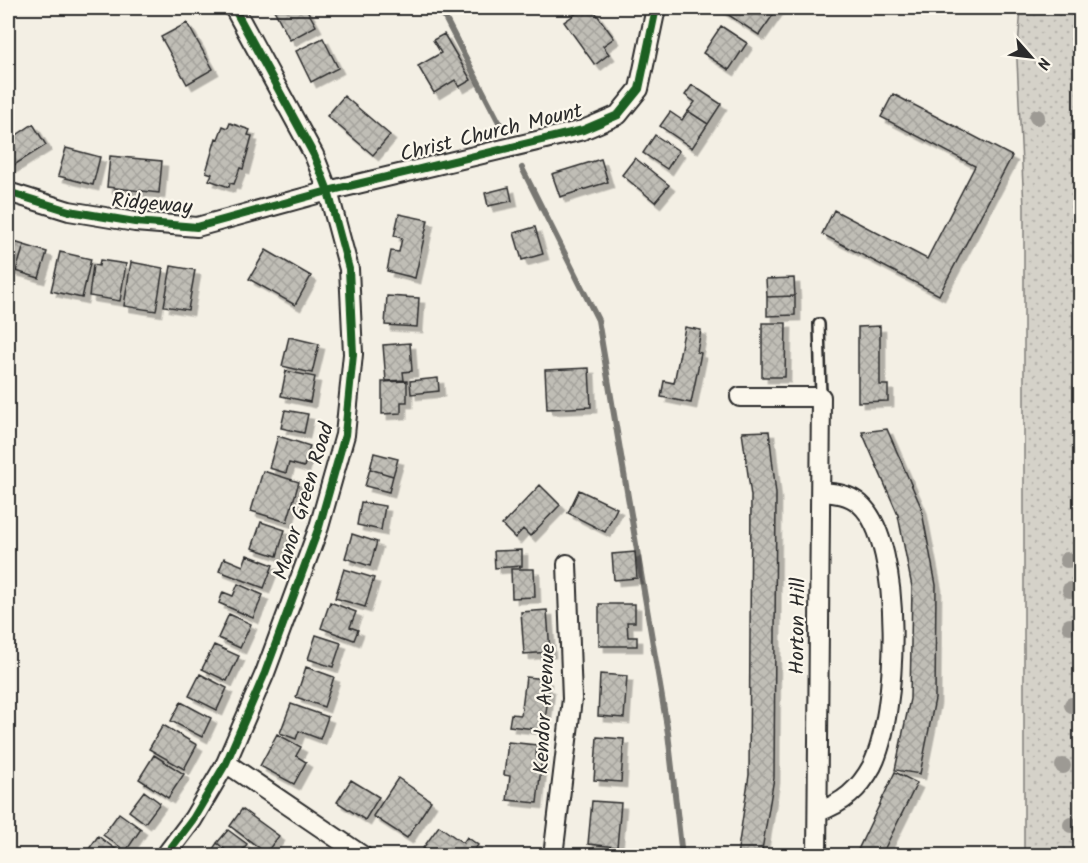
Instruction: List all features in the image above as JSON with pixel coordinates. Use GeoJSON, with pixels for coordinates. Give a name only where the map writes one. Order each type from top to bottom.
{"type":"FeatureCollection","features":[{"type":"Feature","properties":{"kind":"street","name":"Manor Green Road"},"geometry":{"type":"LineString","coordinates":[[165,855],[193,819],[226,763],[265,673],[319,527],[345,435],[353,354],[349,269],[328,191],[314,155],[234,8]]}},
{"type":"Feature","properties":{"kind":"street","name":"Christ Church Mount"},"geometry":{"type":"LineString","coordinates":[[328,191],[583,130],[618,115],[639,89],[656,8]]}},
{"type":"Feature","properties":{"kind":"street","name":"Ridgeway"},"geometry":{"type":"LineString","coordinates":[[8,192],[69,211],[135,222],[197,227],[328,191]]}},
{"type":"Feature","properties":{"kind":"street"},"geometry":{"type":"LineString","coordinates":[[740,397],[821,397]]}},
{"type":"Feature","properties":{"kind":"street","name":"Horton Hill"},"geometry":{"type":"LineString","coordinates":[[817,855],[821,397]]}},
{"type":"Feature","properties":{"kind":"street"},"geometry":{"type":"LineString","coordinates":[[818,812],[840,804],[858,788],[872,765],[881,738],[892,676],[886,566],[876,525],[860,503],[841,494],[821,492]]}},
{"type":"Feature","properties":{"kind":"street","name":"Kendor Avenue"},"geometry":{"type":"LineString","coordinates":[[553,855],[572,699],[567,564]]}},
{"type":"Feature","properties":{"kind":"street"},"geometry":{"type":"LineString","coordinates":[[226,763],[363,855]]}},
{"type":"Feature","properties":{"kind":"lane"},"geometry":{"type":"LineString","coordinates":[[819,324],[821,397]]}},
{"type":"Feature","properties":{"kind":"shaded area"},"geometry":{"type":"Polygon","coordinates":[[[1021,8],[1080,8],[1080,855],[1024,855],[1024,207],[1017,60],[1021,8]]]}},
{"type":"Feature","properties":{"kind":"building"},"geometry":{"type":"Polygon","coordinates":[[[273,8],[306,8],[316,26],[290,40],[273,8]]]}},
{"type":"Feature","properties":{"kind":"building"},"geometry":{"type":"Polygon","coordinates":[[[584,8],[592,8],[614,38],[603,46],[609,54],[595,65],[564,22],[584,8]]]}},
{"type":"Feature","properties":{"kind":"building"},"geometry":{"type":"Polygon","coordinates":[[[718,8],[778,8],[759,35],[718,8]]]}},
{"type":"Feature","properties":{"kind":"building"},"geometry":{"type":"Polygon","coordinates":[[[187,23],[213,69],[187,84],[161,37],[187,23]]]}},
{"type":"Feature","properties":{"kind":"building"},"geometry":{"type":"Polygon","coordinates":[[[721,26],[747,43],[729,70],[703,53],[721,26]]]}},
{"type":"Feature","properties":{"kind":"building"},"geometry":{"type":"Polygon","coordinates":[[[444,34],[471,80],[459,87],[455,80],[434,93],[418,66],[441,53],[433,40],[444,34]]]}},
{"type":"Feature","properties":{"kind":"building"},"geometry":{"type":"Polygon","coordinates":[[[323,38],[338,68],[311,82],[296,51],[323,38]]]}},
{"type":"Feature","properties":{"kind":"building"},"geometry":{"type":"Polygon","coordinates":[[[692,85],[721,104],[708,124],[688,111],[695,102],[685,95],[692,85]]]}},
{"type":"Feature","properties":{"kind":"building"},"geometry":{"type":"Polygon","coordinates":[[[893,94],[1012,156],[939,295],[822,234],[834,210],[927,259],[975,166],[881,117],[893,94]]]}},
{"type":"Feature","properties":{"kind":"building"},"geometry":{"type":"Polygon","coordinates":[[[344,96],[390,135],[373,155],[327,116],[344,96]]]}},
{"type":"Feature","properties":{"kind":"building"},"geometry":{"type":"Polygon","coordinates":[[[688,111],[708,124],[692,148],[660,126],[670,112],[682,120],[688,111]]]}},
{"type":"Feature","properties":{"kind":"building"},"geometry":{"type":"Polygon","coordinates":[[[230,123],[250,130],[248,135],[252,136],[243,169],[240,168],[234,184],[230,183],[229,187],[209,180],[212,174],[206,172],[216,138],[218,139],[223,126],[228,128],[230,123]]]}},
{"type":"Feature","properties":{"kind":"building"},"geometry":{"type":"Polygon","coordinates":[[[33,124],[46,145],[11,167],[8,162],[8,141],[33,124]]]}},
{"type":"Feature","properties":{"kind":"building"},"geometry":{"type":"Polygon","coordinates":[[[655,135],[679,151],[667,169],[643,153],[655,135]]]}},
{"type":"Feature","properties":{"kind":"building"},"geometry":{"type":"Polygon","coordinates":[[[66,148],[100,157],[93,185],[58,176],[66,148]]]}},
{"type":"Feature","properties":{"kind":"building"},"geometry":{"type":"Polygon","coordinates":[[[110,156],[162,161],[159,193],[107,187],[110,156]]]}},
{"type":"Feature","properties":{"kind":"building"},"geometry":{"type":"Polygon","coordinates":[[[635,158],[669,185],[655,202],[622,175],[635,158]]]}},
{"type":"Feature","properties":{"kind":"building"},"geometry":{"type":"Polygon","coordinates":[[[601,159],[608,182],[560,197],[552,174],[601,159]]]}},
{"type":"Feature","properties":{"kind":"building"},"geometry":{"type":"Polygon","coordinates":[[[509,187],[512,201],[488,206],[485,193],[509,187]]]}},
{"type":"Feature","properties":{"kind":"building"},"geometry":{"type":"Polygon","coordinates":[[[399,214],[428,220],[415,278],[387,271],[391,251],[399,252],[402,238],[394,236],[399,214]]]}},
{"type":"Feature","properties":{"kind":"building"},"geometry":{"type":"Polygon","coordinates":[[[535,227],[543,254],[522,260],[514,233],[535,227]]]}},
{"type":"Feature","properties":{"kind":"building"},"geometry":{"type":"Polygon","coordinates":[[[8,240],[24,245],[16,271],[8,269],[8,240]]]}},
{"type":"Feature","properties":{"kind":"building"},"geometry":{"type":"Polygon","coordinates":[[[24,245],[47,252],[39,278],[16,271],[24,245]]]}},
{"type":"Feature","properties":{"kind":"building"},"geometry":{"type":"Polygon","coordinates":[[[266,250],[311,276],[295,305],[249,279],[266,250]]]}},
{"type":"Feature","properties":{"kind":"building"},"geometry":{"type":"Polygon","coordinates":[[[60,252],[91,259],[82,298],[51,291],[60,252]]]}},
{"type":"Feature","properties":{"kind":"building"},"geometry":{"type":"Polygon","coordinates":[[[100,260],[126,264],[120,301],[89,296],[93,265],[99,266],[100,260]]]}},
{"type":"Feature","properties":{"kind":"building"},"geometry":{"type":"Polygon","coordinates":[[[131,262],[163,268],[156,311],[124,306],[131,262]]]}},
{"type":"Feature","properties":{"kind":"building"},"geometry":{"type":"Polygon","coordinates":[[[171,266],[195,270],[188,310],[164,306],[171,266]]]}},
{"type":"Feature","properties":{"kind":"building"},"geometry":{"type":"Polygon","coordinates":[[[794,278],[795,296],[767,297],[766,279],[794,278]]]}},
{"type":"Feature","properties":{"kind":"building"},"geometry":{"type":"Polygon","coordinates":[[[387,296],[419,298],[417,327],[385,325],[387,296]]]}},
{"type":"Feature","properties":{"kind":"building"},"geometry":{"type":"Polygon","coordinates":[[[795,296],[795,315],[767,316],[767,297],[795,296]]]}},
{"type":"Feature","properties":{"kind":"building"},"geometry":{"type":"Polygon","coordinates":[[[762,323],[786,323],[785,377],[762,377],[762,323]]]}},
{"type":"Feature","properties":{"kind":"building"},"geometry":{"type":"Polygon","coordinates":[[[880,326],[880,385],[888,385],[888,401],[858,402],[858,327],[880,326]]]}},
{"type":"Feature","properties":{"kind":"building"},"geometry":{"type":"Polygon","coordinates":[[[685,327],[701,330],[697,352],[701,353],[691,403],[661,397],[664,381],[674,383],[685,327]]]}},
{"type":"Feature","properties":{"kind":"building"},"geometry":{"type":"Polygon","coordinates":[[[289,337],[319,344],[312,373],[282,366],[289,337]]]}},
{"type":"Feature","properties":{"kind":"building"},"geometry":{"type":"Polygon","coordinates":[[[410,343],[412,371],[403,372],[404,380],[386,381],[383,345],[410,343]]]}},
{"type":"Feature","properties":{"kind":"building"},"geometry":{"type":"Polygon","coordinates":[[[589,368],[591,407],[547,409],[545,370],[589,368]]]}},
{"type":"Feature","properties":{"kind":"building"},"geometry":{"type":"Polygon","coordinates":[[[286,371],[315,377],[310,402],[281,396],[286,371]]]}},
{"type":"Feature","properties":{"kind":"building"},"geometry":{"type":"Polygon","coordinates":[[[438,378],[439,391],[411,394],[410,381],[438,378]]]}},
{"type":"Feature","properties":{"kind":"building"},"geometry":{"type":"Polygon","coordinates":[[[407,381],[407,402],[401,402],[401,413],[382,414],[382,382],[407,381]]]}},
{"type":"Feature","properties":{"kind":"building"},"geometry":{"type":"Polygon","coordinates":[[[285,410],[308,414],[304,433],[281,428],[285,410]]]}},
{"type":"Feature","properties":{"kind":"building"},"geometry":{"type":"Polygon","coordinates":[[[887,429],[921,507],[936,585],[935,699],[920,774],[895,770],[910,699],[912,587],[898,515],[862,432],[887,429]]]}},
{"type":"Feature","properties":{"kind":"building"},"geometry":{"type":"Polygon","coordinates":[[[769,431],[776,494],[774,778],[761,856],[737,856],[749,775],[751,496],[742,432],[769,431]]]}},
{"type":"Feature","properties":{"kind":"building"},"geometry":{"type":"Polygon","coordinates":[[[278,436],[310,446],[304,467],[289,463],[286,473],[269,468],[278,436]]]}},
{"type":"Feature","properties":{"kind":"building"},"geometry":{"type":"Polygon","coordinates":[[[374,453],[398,459],[393,476],[370,469],[374,453]]]}},
{"type":"Feature","properties":{"kind":"building"},"geometry":{"type":"Polygon","coordinates":[[[370,469],[393,476],[389,492],[365,486],[370,469]]]}},
{"type":"Feature","properties":{"kind":"building"},"geometry":{"type":"Polygon","coordinates":[[[263,471],[299,482],[287,522],[251,511],[263,471]]]}},
{"type":"Feature","properties":{"kind":"building"},"geometry":{"type":"Polygon","coordinates":[[[540,485],[560,505],[530,536],[523,529],[515,538],[502,525],[540,485]]]}},
{"type":"Feature","properties":{"kind":"building"},"geometry":{"type":"Polygon","coordinates":[[[579,490],[617,508],[605,532],[568,513],[579,490]]]}},
{"type":"Feature","properties":{"kind":"building"},"geometry":{"type":"Polygon","coordinates":[[[361,502],[385,506],[381,530],[357,525],[361,502]]]}},
{"type":"Feature","properties":{"kind":"building"},"geometry":{"type":"Polygon","coordinates":[[[261,522],[285,530],[277,556],[252,548],[261,522]]]}},
{"type":"Feature","properties":{"kind":"building"},"geometry":{"type":"Polygon","coordinates":[[[352,534],[377,542],[370,566],[345,558],[352,534]]]}},
{"type":"Feature","properties":{"kind":"building"},"geometry":{"type":"Polygon","coordinates":[[[522,550],[522,566],[495,568],[494,551],[522,550]]]}},
{"type":"Feature","properties":{"kind":"building"},"geometry":{"type":"Polygon","coordinates":[[[635,552],[637,578],[614,580],[612,554],[635,552]]]}},
{"type":"Feature","properties":{"kind":"building"},"geometry":{"type":"Polygon","coordinates":[[[247,555],[273,565],[264,588],[219,571],[224,558],[243,566],[247,555]]]}},
{"type":"Feature","properties":{"kind":"building"},"geometry":{"type":"Polygon","coordinates":[[[344,569],[374,578],[365,607],[335,598],[344,569]]]}},
{"type":"Feature","properties":{"kind":"building"},"geometry":{"type":"Polygon","coordinates":[[[511,569],[534,569],[535,597],[512,598],[511,569]]]}},
{"type":"Feature","properties":{"kind":"building"},"geometry":{"type":"Polygon","coordinates":[[[238,584],[263,595],[253,618],[219,603],[223,592],[233,596],[238,584]]]}},
{"type":"Feature","properties":{"kind":"building"},"geometry":{"type":"Polygon","coordinates":[[[330,602],[356,612],[350,627],[358,630],[354,640],[321,628],[330,602]]]}},
{"type":"Feature","properties":{"kind":"building"},"geometry":{"type":"Polygon","coordinates":[[[599,604],[635,604],[635,622],[627,622],[628,637],[637,637],[637,646],[599,646],[599,604]]]}},
{"type":"Feature","properties":{"kind":"building"},"geometry":{"type":"Polygon","coordinates":[[[547,610],[550,652],[524,654],[521,612],[547,610]]]}},
{"type":"Feature","properties":{"kind":"building"},"geometry":{"type":"Polygon","coordinates":[[[229,614],[251,624],[240,648],[218,638],[229,614]]]}},
{"type":"Feature","properties":{"kind":"building"},"geometry":{"type":"Polygon","coordinates":[[[316,635],[341,643],[333,667],[308,659],[316,635]]]}},
{"type":"Feature","properties":{"kind":"building"},"geometry":{"type":"Polygon","coordinates":[[[214,645],[239,656],[227,681],[202,669],[214,645]]]}},
{"type":"Feature","properties":{"kind":"building"},"geometry":{"type":"Polygon","coordinates":[[[306,667],[334,677],[324,707],[296,697],[306,667]]]}},
{"type":"Feature","properties":{"kind":"building"},"geometry":{"type":"Polygon","coordinates":[[[200,674],[227,688],[217,710],[189,696],[200,674]]]}},
{"type":"Feature","properties":{"kind":"building"},"geometry":{"type":"Polygon","coordinates":[[[600,674],[627,676],[624,718],[598,716],[600,674]]]}},
{"type":"Feature","properties":{"kind":"building"},"geometry":{"type":"Polygon","coordinates":[[[526,677],[546,679],[545,686],[549,687],[544,730],[509,726],[511,714],[521,715],[526,677]]]}},
{"type":"Feature","properties":{"kind":"building"},"geometry":{"type":"Polygon","coordinates":[[[181,702],[211,718],[202,737],[171,721],[181,702]]]}},
{"type":"Feature","properties":{"kind":"building"},"geometry":{"type":"Polygon","coordinates":[[[291,704],[328,717],[320,739],[299,731],[296,739],[280,733],[291,704]]]}},
{"type":"Feature","properties":{"kind":"building"},"geometry":{"type":"Polygon","coordinates":[[[163,725],[197,745],[184,769],[149,749],[163,725]]]}},
{"type":"Feature","properties":{"kind":"building"},"geometry":{"type":"Polygon","coordinates":[[[277,734],[301,747],[296,756],[306,762],[294,784],[260,766],[277,734]]]}},
{"type":"Feature","properties":{"kind":"building"},"geometry":{"type":"Polygon","coordinates":[[[597,737],[624,739],[621,782],[594,780],[597,737]]]}},
{"type":"Feature","properties":{"kind":"building"},"geometry":{"type":"Polygon","coordinates":[[[508,742],[537,745],[536,757],[542,758],[537,803],[507,800],[510,776],[504,775],[508,742]]]}},
{"type":"Feature","properties":{"kind":"building"},"geometry":{"type":"Polygon","coordinates":[[[154,755],[184,774],[168,798],[139,779],[154,755]]]}},
{"type":"Feature","properties":{"kind":"building"},"geometry":{"type":"Polygon","coordinates":[[[895,772],[917,783],[881,856],[855,856],[895,772]]]}},
{"type":"Feature","properties":{"kind":"building"},"geometry":{"type":"Polygon","coordinates":[[[398,778],[431,801],[407,838],[373,816],[398,778]]]}},
{"type":"Feature","properties":{"kind":"building"},"geometry":{"type":"Polygon","coordinates":[[[351,780],[379,797],[365,820],[337,802],[351,780]]]}},
{"type":"Feature","properties":{"kind":"building"},"geometry":{"type":"Polygon","coordinates":[[[144,791],[160,803],[145,823],[129,811],[144,791]]]}},
{"type":"Feature","properties":{"kind":"building"},"geometry":{"type":"Polygon","coordinates":[[[592,801],[621,803],[617,847],[588,844],[592,801]]]}},
{"type":"Feature","properties":{"kind":"building"},"geometry":{"type":"Polygon","coordinates":[[[242,809],[279,836],[266,853],[230,826],[242,809]]]}},
{"type":"Feature","properties":{"kind":"building"},"geometry":{"type":"Polygon","coordinates":[[[119,813],[141,829],[126,851],[103,835],[119,813]]]}},
{"type":"Feature","properties":{"kind":"building"},"geometry":{"type":"Polygon","coordinates":[[[439,826],[463,843],[467,837],[478,845],[470,856],[433,856],[423,848],[439,826]]]}},
{"type":"Feature","properties":{"kind":"building"},"geometry":{"type":"Polygon","coordinates":[[[228,830],[247,844],[238,856],[233,856],[217,843],[228,830]]]}},
{"type":"Feature","properties":{"kind":"building"},"geometry":{"type":"Polygon","coordinates":[[[98,836],[122,854],[121,856],[84,856],[98,836]]]}},
{"type":"Feature","properties":{"kind":"building"},"geometry":{"type":"Polygon","coordinates":[[[217,843],[233,856],[208,856],[217,843]]]}},
{"type":"Feature","properties":{"kind":"waterway"},"geometry":{"type":"LineString","coordinates":[[440,8],[501,126]]}},
{"type":"Feature","properties":{"kind":"waterway"},"geometry":{"type":"LineString","coordinates":[[522,168],[598,320],[668,733],[682,856]]}},
{"type":"Feature","properties":{"kind":"cycle path"},"geometry":{"type":"LineString","coordinates":[[165,856],[193,819],[226,763],[265,673],[319,527],[345,435],[353,354],[349,269],[328,191],[314,155],[234,8]]}},
{"type":"Feature","properties":{"kind":"cycle path"},"geometry":{"type":"LineString","coordinates":[[8,192],[69,211],[135,222],[197,227],[328,191],[583,130],[618,115],[639,89],[656,8]]}}]}
